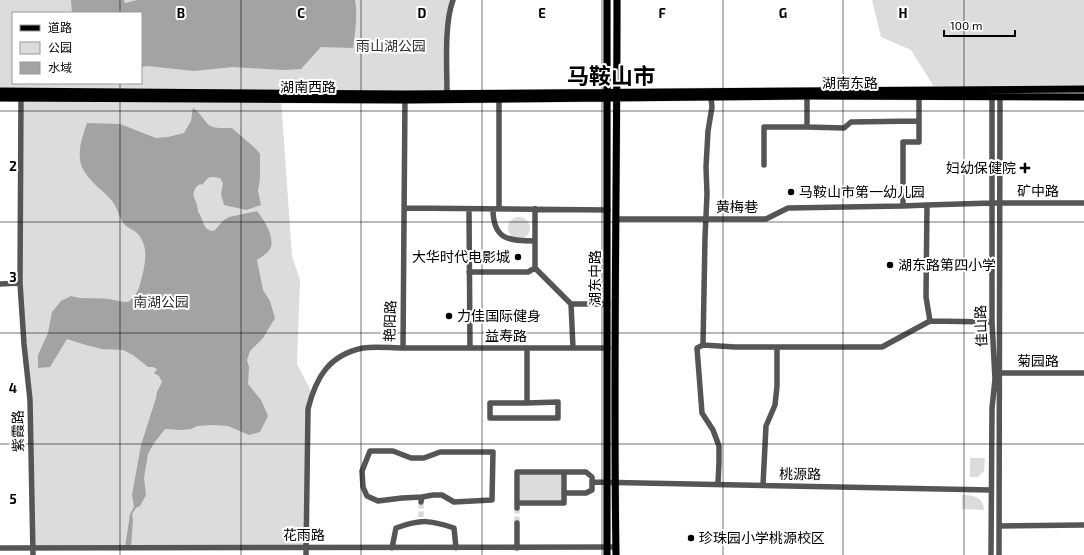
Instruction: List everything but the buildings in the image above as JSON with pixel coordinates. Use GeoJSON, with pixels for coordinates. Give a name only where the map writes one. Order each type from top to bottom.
{"type":"FeatureCollection","features":[{"type":"Feature","properties":{"kind":"main road","name":"湖东中路"},"geometry":{"type":"LineString","coordinates":[[607,0],[607,551]]}},
{"type":"Feature","properties":{"kind":"main road","name":"湖东中路"},"geometry":{"type":"LineString","coordinates":[[616,0],[616,551]]}},
{"type":"Feature","properties":{"kind":"main road"},"geometry":{"type":"LineString","coordinates":[[607,96],[1084,90]]}},
{"type":"Feature","properties":{"kind":"main road","name":"湖南西路"},"geometry":{"type":"LineString","coordinates":[[0,91],[21,94],[405,97],[499,100],[607,96]]}},
{"type":"Feature","properties":{"kind":"main road","name":"湖南西路"},"geometry":{"type":"LineString","coordinates":[[405,97],[447,93],[607,96]]}},
{"type":"Feature","properties":{"kind":"main road","name":"湖南西路"},"geometry":{"type":"LineString","coordinates":[[0,98],[21,94]]}},
{"type":"Feature","properties":{"kind":"main road","name":"湖南东路"},"geometry":{"type":"LineString","coordinates":[[617,96],[711,98],[807,96],[1084,97]]}},
{"type":"Feature","properties":{"kind":"street"},"geometry":{"type":"LineString","coordinates":[[447,93],[447,40],[450,7],[453,0]]}},
{"type":"Feature","properties":{"kind":"street","name":"紫霞路"},"geometry":{"type":"LineString","coordinates":[[21,94],[20,283],[24,344],[30,400],[33,555]]}},
{"type":"Feature","properties":{"kind":"street"},"geometry":{"type":"LineString","coordinates":[[807,96],[807,127]]}},
{"type":"Feature","properties":{"kind":"street"},"geometry":{"type":"LineString","coordinates":[[903,206],[903,142],[919,142],[919,96]]}},
{"type":"Feature","properties":{"kind":"street","name":"艳阳路"},"geometry":{"type":"LineString","coordinates":[[306,555],[308,409],[312,393],[326,368],[342,355],[364,348],[403,348],[405,97]]}},
{"type":"Feature","properties":{"kind":"street","name":"佳山路"},"geometry":{"type":"LineString","coordinates":[[991,555],[992,408],[995,379],[992,322],[992,203],[996,97]]}},
{"type":"Feature","properties":{"kind":"street","name":"佳山路"},"geometry":{"type":"LineString","coordinates":[[996,97],[999,203],[999,555]]}},
{"type":"Feature","properties":{"kind":"street"},"geometry":{"type":"LineString","coordinates":[[703,345],[707,194],[706,167],[708,132],[712,107],[711,98]]}},
{"type":"Feature","properties":{"kind":"street"},"geometry":{"type":"LineString","coordinates":[[499,100],[496,209],[493,218],[497,229],[503,237],[515,241],[535,241]]}},
{"type":"Feature","properties":{"kind":"street"},"geometry":{"type":"LineString","coordinates":[[764,165],[764,127],[844,128],[851,122],[919,121]]}},
{"type":"Feature","properties":{"kind":"street"},"geometry":{"type":"LineString","coordinates":[[930,321],[926,297],[927,205],[992,203]]}},
{"type":"Feature","properties":{"kind":"street","name":"矿中路"},"geometry":{"type":"LineString","coordinates":[[992,203],[1084,203]]}},
{"type":"Feature","properties":{"kind":"street","name":"黄梅巷"},"geometry":{"type":"LineString","coordinates":[[616,220],[766,219],[788,208],[927,205]]}},
{"type":"Feature","properties":{"kind":"street"},"geometry":{"type":"LineString","coordinates":[[404,208],[608,210]]}},
{"type":"Feature","properties":{"kind":"street"},"geometry":{"type":"LineString","coordinates":[[469,209],[470,348]]}},
{"type":"Feature","properties":{"kind":"street"},"geometry":{"type":"LineString","coordinates":[[535,209],[535,268],[572,304],[608,304]]}},
{"type":"Feature","properties":{"kind":"street"},"geometry":{"type":"LineString","coordinates":[[469,272],[528,272],[535,268]]}},
{"type":"Feature","properties":{"kind":"street"},"geometry":{"type":"LineString","coordinates":[[0,284],[20,283]]}},
{"type":"Feature","properties":{"kind":"street"},"geometry":{"type":"LineString","coordinates":[[572,304],[573,348]]}},
{"type":"Feature","properties":{"kind":"street"},"geometry":{"type":"LineString","coordinates":[[718,484],[719,446],[702,413],[697,348],[703,345],[736,348],[882,347],[930,321],[992,322]]}},
{"type":"Feature","properties":{"kind":"street"},"geometry":{"type":"LineString","coordinates":[[763,485],[766,426],[774,405],[777,386],[777,347]]}},
{"type":"Feature","properties":{"kind":"street","name":"益寿路"},"geometry":{"type":"LineString","coordinates":[[403,348],[608,348]]}},
{"type":"Feature","properties":{"kind":"street"},"geometry":{"type":"LineString","coordinates":[[527,348],[527,403]]}},
{"type":"Feature","properties":{"kind":"street","name":"菊园路"},"geometry":{"type":"LineString","coordinates":[[995,379],[999,373],[1084,373]]}},
{"type":"Feature","properties":{"kind":"street"},"geometry":{"type":"LineString","coordinates":[[558,402],[558,418],[490,418],[490,403],[527,403],[558,402]]}},
{"type":"Feature","properties":{"kind":"street"},"geometry":{"type":"LineString","coordinates":[[370,451],[393,451],[411,458],[424,458],[440,452],[493,452],[492,500],[454,502],[442,495],[433,495],[422,500],[402,498],[378,501],[367,496],[363,487],[362,471],[370,451]]}},
{"type":"Feature","properties":{"kind":"street"},"geometry":{"type":"LineString","coordinates":[[564,472],[564,493],[564,503],[517,505],[517,472],[564,472],[586,472],[592,477],[592,490],[586,493],[564,493]]}},
{"type":"Feature","properties":{"kind":"street","name":"桃源路"},"geometry":{"type":"LineString","coordinates":[[592,482],[991,490]]}},
{"type":"Feature","properties":{"kind":"street"},"geometry":{"type":"LineString","coordinates":[[392,548],[396,528],[422,519],[454,528],[456,548]]}},
{"type":"Feature","properties":{"kind":"street"},"geometry":{"type":"LineString","coordinates":[[517,523],[517,548]]}},
{"type":"Feature","properties":{"kind":"street"},"geometry":{"type":"LineString","coordinates":[[999,526],[1084,525]]}},
{"type":"Feature","properties":{"kind":"street","name":"花雨路"},"geometry":{"type":"LineString","coordinates":[[0,548],[517,548],[616,551]]}},
{"type":"Feature","properties":{"kind":"green space","name":"雨山湖公园"},"geometry":{"type":"Polygon","coordinates":[[[0,0],[454,0],[450,7],[447,93],[0,91],[0,0]]]}},
{"type":"Feature","properties":{"kind":"green space"},"geometry":{"type":"Polygon","coordinates":[[[872,0],[1084,0],[1084,89],[936,90],[911,50],[881,37],[872,0]]]}},
{"type":"Feature","properties":{"kind":"green space","name":"南湖公园"},"geometry":{"type":"Polygon","coordinates":[[[21,98],[281,99],[292,256],[300,280],[297,364],[312,393],[307,435],[306,547],[33,548],[30,400],[20,283],[21,98]]]}},
{"type":"Feature","properties":{"kind":"green space"},"geometry":{"type":"Polygon","coordinates":[[[519,217],[527,220],[530,228],[527,236],[519,239],[511,236],[508,228],[511,220],[519,217]]]}},
{"type":"Feature","properties":{"kind":"green space"},"geometry":{"type":"Polygon","coordinates":[[[970,458],[985,458],[984,471],[978,477],[970,477],[970,458]]]}},
{"type":"Feature","properties":{"kind":"green space"},"geometry":{"type":"Polygon","coordinates":[[[520,474],[561,474],[562,500],[520,500],[520,474]]]}},
{"type":"Feature","properties":{"kind":"green space"},"geometry":{"type":"Polygon","coordinates":[[[962,495],[974,496],[980,500],[984,506],[984,510],[962,509],[962,495]]]}},
{"type":"Feature","properties":{"kind":"water"},"geometry":{"type":"Polygon","coordinates":[[[71,0],[124,0],[125,3],[137,0],[355,0],[356,18],[353,48],[321,47],[301,69],[283,70],[233,67],[194,71],[147,66],[142,67],[142,12],[72,12],[71,0]]]}},
{"type":"Feature","properties":{"kind":"water"},"geometry":{"type":"Polygon","coordinates":[[[193,108],[211,126],[232,128],[260,154],[260,178],[258,191],[261,205],[246,210],[224,205],[221,194],[223,183],[220,178],[217,177],[210,177],[206,179],[203,184],[198,185],[195,189],[194,195],[198,212],[207,229],[214,231],[224,220],[229,217],[257,211],[270,233],[272,242],[271,247],[267,253],[257,260],[263,290],[270,301],[275,318],[263,338],[250,351],[247,360],[249,367],[248,384],[261,400],[268,416],[260,432],[249,435],[228,426],[197,426],[191,429],[182,430],[165,429],[154,443],[148,454],[144,478],[146,495],[140,506],[136,508],[132,514],[131,548],[125,548],[130,514],[134,507],[132,495],[141,445],[157,392],[162,382],[159,376],[154,373],[157,369],[148,367],[133,355],[123,350],[102,349],[67,339],[50,367],[38,368],[38,355],[48,333],[52,312],[61,301],[71,296],[81,298],[104,298],[128,302],[137,292],[143,273],[145,247],[141,238],[137,233],[124,224],[113,202],[90,179],[81,165],[80,147],[87,123],[120,124],[156,138],[168,137],[184,133],[191,121],[193,108]]]}},
{"type":"Feature","properties":{"kind":"tunnel"},"geometry":{"type":"LineString","coordinates":[[421,502],[421,517]]}},
{"type":"Feature","properties":{"kind":"tunnel"},"geometry":{"type":"LineString","coordinates":[[517,508],[517,523]]}},
{"type":"Feature","properties":{"kind":"place","name":"妇幼保健院"},"geometry":{"type":"Point","coordinates":[1025,168]}},
{"type":"Feature","properties":{"kind":"place","name":"马鞍山市第一幼儿园"},"geometry":{"type":"Point","coordinates":[791,192]}},
{"type":"Feature","properties":{"kind":"place","name":"大华时代电影城"},"geometry":{"type":"Point","coordinates":[518,257]}},
{"type":"Feature","properties":{"kind":"place","name":"湖东路第四小学"},"geometry":{"type":"Point","coordinates":[890,265]}},
{"type":"Feature","properties":{"kind":"place","name":"力佳国际健身"},"geometry":{"type":"Point","coordinates":[449,316]}},
{"type":"Feature","properties":{"kind":"place","name":"珍珠园小学桃源校区"},"geometry":{"type":"Point","coordinates":[691,538]}},
{"type":"Feature","properties":{"kind":"district","name":"马鞍山市"},"geometry":{"type":"Point","coordinates":[611,76]}}]}
